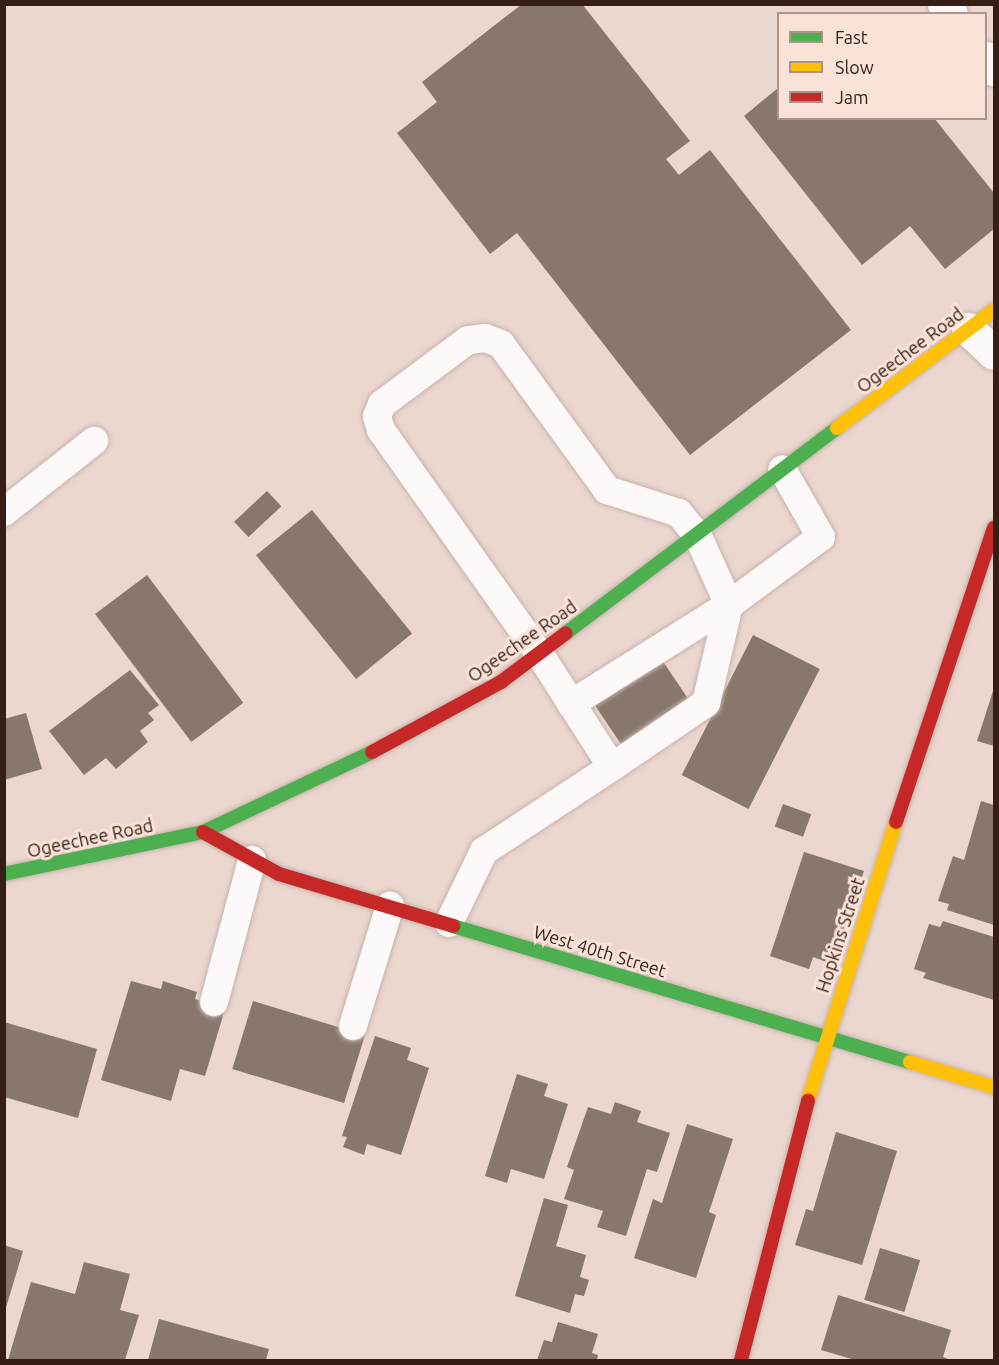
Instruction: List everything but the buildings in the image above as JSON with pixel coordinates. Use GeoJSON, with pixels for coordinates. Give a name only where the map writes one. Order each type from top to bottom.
{"type":"FeatureCollection","features":[{"type":"Feature","properties":{"kind":"street","name":"Ogeechee Road"},"geometry":{"type":"LineString","coordinates":[[4,874],[203,832],[325,777],[501,682],[698,536],[782,469],[994,310]]}},
{"type":"Feature","properties":{"kind":"street"},"geometry":{"type":"LineString","coordinates":[[968,329],[994,353]]}},
{"type":"Feature","properties":{"kind":"street","name":"Hopkins Street"},"geometry":{"type":"LineString","coordinates":[[741,1360],[824,1039],[994,528]]}},
{"type":"Feature","properties":{"kind":"street","name":"West 40th Street"},"geometry":{"type":"LineString","coordinates":[[203,832],[279,874],[449,923],[824,1039],[994,1087]]}},
{"type":"Feature","properties":{"kind":"lane"},"geometry":{"type":"LineString","coordinates":[[449,923],[484,851],[612,767],[706,703],[729,604],[698,536],[679,513],[664,506],[607,490],[501,344],[485,338],[468,340],[382,404],[377,416],[381,430],[539,653],[612,767]]}},
{"type":"Feature","properties":{"kind":"lane"},"geometry":{"type":"LineString","coordinates":[[4,512],[94,441]]}},
{"type":"Feature","properties":{"kind":"lane"},"geometry":{"type":"LineString","coordinates":[[571,704],[729,604],[822,537],[782,469]]}},
{"type":"Feature","properties":{"kind":"lane"},"geometry":{"type":"LineString","coordinates":[[214,1002],[252,860]]}},
{"type":"Feature","properties":{"kind":"lane"},"geometry":{"type":"LineString","coordinates":[[353,1026],[390,906]]}},
{"type":"Feature","properties":{"kind":"traffic: fast"},"geometry":{"type":"LineString","coordinates":[[566,633],[837,428]]}},
{"type":"Feature","properties":{"kind":"traffic: fast"},"geometry":{"type":"LineString","coordinates":[[4,874],[203,832],[372,752]]}},
{"type":"Feature","properties":{"kind":"traffic: fast"},"geometry":{"type":"LineString","coordinates":[[453,926],[910,1062]]}},
{"type":"Feature","properties":{"kind":"traffic: slow"},"geometry":{"type":"LineString","coordinates":[[837,428],[994,310]]}},
{"type":"Feature","properties":{"kind":"traffic: slow"},"geometry":{"type":"LineString","coordinates":[[808,1101],[896,822]]}},
{"type":"Feature","properties":{"kind":"traffic: slow"},"geometry":{"type":"LineString","coordinates":[[910,1062],[994,1087]]}},
{"type":"Feature","properties":{"kind":"traffic: jam"},"geometry":{"type":"LineString","coordinates":[[896,822],[994,528]]}},
{"type":"Feature","properties":{"kind":"traffic: jam"},"geometry":{"type":"LineString","coordinates":[[372,752],[501,682],[566,633]]}},
{"type":"Feature","properties":{"kind":"traffic: jam"},"geometry":{"type":"LineString","coordinates":[[203,832],[279,874],[453,926]]}},
{"type":"Feature","properties":{"kind":"traffic: jam"},"geometry":{"type":"LineString","coordinates":[[741,1360],[808,1101]]}}]}
